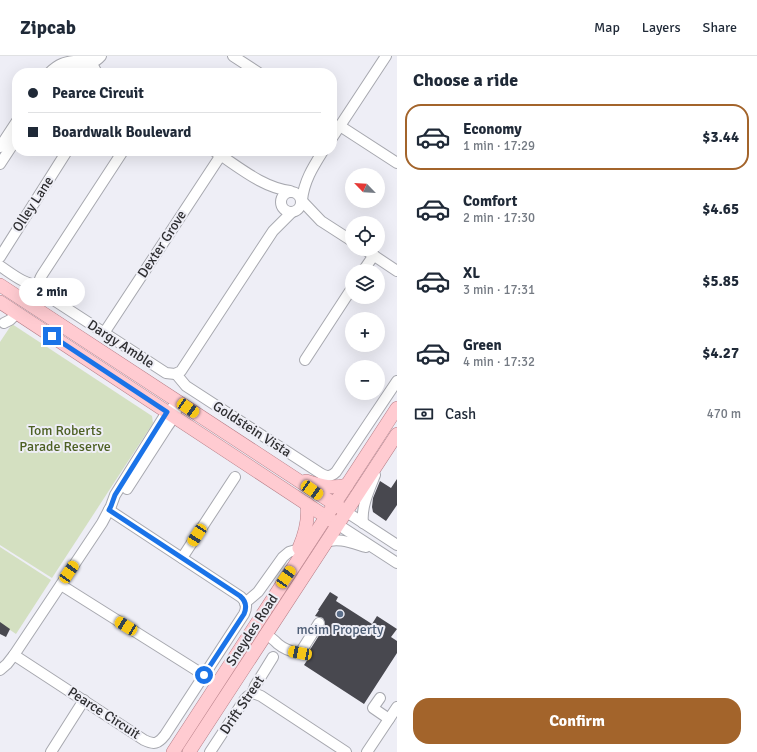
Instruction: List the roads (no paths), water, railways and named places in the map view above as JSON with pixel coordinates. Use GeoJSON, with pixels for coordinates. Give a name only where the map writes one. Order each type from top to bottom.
{"type":"FeatureCollection","features":[{"type":"Feature","properties":{"kind":"main road"},"geometry":{"type":"LineString","coordinates":[[0,285],[340,508]]}},
{"type":"Feature","properties":{"kind":"main road"},"geometry":{"type":"LineString","coordinates":[[0,302],[337,524]]}},
{"type":"Feature","properties":{"kind":"main road","name":"Sneydes Road"},"geometry":{"type":"LineString","coordinates":[[189,752],[337,524],[347,485],[397,408]]}},
{"type":"Feature","properties":{"kind":"main road","name":"Sneydes Road"},"geometry":{"type":"LineString","coordinates":[[173,752],[234,659],[302,548],[326,517],[340,508],[383,455],[397,434]]}},
{"type":"Feature","properties":{"kind":"main road"},"geometry":{"type":"LineString","coordinates":[[292,476],[331,488],[347,485]]}},
{"type":"Feature","properties":{"kind":"main road"},"geometry":{"type":"LineString","coordinates":[[302,548],[308,516],[307,504]]}},
{"type":"Feature","properties":{"kind":"main road"},"geometry":{"type":"LineString","coordinates":[[234,659],[251,638],[265,634]]}},
{"type":"Feature","properties":{"kind":"street"},"geometry":{"type":"LineString","coordinates":[[60,65],[66,58],[91,59],[96,61],[101,56]]}},
{"type":"Feature","properties":{"kind":"street"},"geometry":{"type":"LineString","coordinates":[[233,56],[251,68]]}},
{"type":"Feature","properties":{"kind":"street"},"geometry":{"type":"LineString","coordinates":[[337,130],[386,56]]}},
{"type":"Feature","properties":{"kind":"street"},"geometry":{"type":"LineString","coordinates":[[340,126],[397,163]]}},
{"type":"Feature","properties":{"kind":"street"},"geometry":{"type":"LineString","coordinates":[[0,164],[2,151],[12,132]]}},
{"type":"Feature","properties":{"kind":"street"},"geometry":{"type":"LineString","coordinates":[[2,151],[12,142]]}},
{"type":"Feature","properties":{"kind":"street","name":"Olley Lane"},"geometry":{"type":"LineString","coordinates":[[0,257],[64,156]]}},
{"type":"Feature","properties":{"kind":"street"},"geometry":{"type":"LineString","coordinates":[[0,266],[28,283],[39,285],[39,280],[42,274],[120,156]]}},
{"type":"Feature","properties":{"kind":"street","name":"Dexter Grove"},"geometry":{"type":"LineString","coordinates":[[104,333],[215,156]]}},
{"type":"Feature","properties":{"kind":"street"},"geometry":{"type":"LineString","coordinates":[[222,156],[261,182],[278,189],[298,193],[302,200],[321,221]]}},
{"type":"Feature","properties":{"kind":"street"},"geometry":{"type":"LineString","coordinates":[[176,374],[182,369],[272,231],[281,208],[281,199],[284,194],[291,191],[310,171],[320,156]]}},
{"type":"Feature","properties":{"kind":"street"},"geometry":{"type":"LineString","coordinates":[[272,231],[292,212],[299,209],[303,189],[310,171]]}},
{"type":"Feature","properties":{"kind":"street"},"geometry":{"type":"LineString","coordinates":[[261,182],[281,203],[285,210],[321,221],[345,236]]}},
{"type":"Feature","properties":{"kind":"street"},"geometry":{"type":"LineString","coordinates":[[375,256],[397,271]]}},
{"type":"Feature","properties":{"kind":"street","name":"Dargy Amble"},"geometry":{"type":"LineString","coordinates":[[39,285],[40,289],[44,293],[104,333],[163,371],[169,374],[176,374]]}},
{"type":"Feature","properties":{"kind":"street"},"geometry":{"type":"LineString","coordinates":[[305,360],[345,299]]}},
{"type":"Feature","properties":{"kind":"street"},"geometry":{"type":"LineString","coordinates":[[1,324],[10,320],[17,313]]}},
{"type":"Feature","properties":{"kind":"street","name":"Goldstein Vista"},"geometry":{"type":"LineString","coordinates":[[176,374],[186,386],[322,475],[327,476],[332,476],[338,471],[397,381]]}},
{"type":"Feature","properties":{"kind":"street"},"geometry":{"type":"LineString","coordinates":[[0,670],[14,655],[102,523],[110,508],[120,499],[179,402]]}},
{"type":"Feature","properties":{"kind":"street"},"geometry":{"type":"LineString","coordinates":[[363,523],[365,505],[370,487],[383,455]]}},
{"type":"Feature","properties":{"kind":"street"},"geometry":{"type":"LineString","coordinates":[[182,558],[235,477]]}},
{"type":"Feature","properties":{"kind":"street"},"geometry":{"type":"LineString","coordinates":[[110,508],[240,596],[245,603],[258,592],[280,559],[286,554],[302,548]]}},
{"type":"Feature","properties":{"kind":"street"},"geometry":{"type":"LineString","coordinates":[[340,508],[397,545]]}},
{"type":"Feature","properties":{"kind":"street"},"geometry":{"type":"LineString","coordinates":[[337,524],[397,563]]}},
{"type":"Feature","properties":{"kind":"street"},"geometry":{"type":"LineString","coordinates":[[325,543],[331,541],[342,541],[374,548]]}},
{"type":"Feature","properties":{"kind":"street"},"geometry":{"type":"LineString","coordinates":[[61,584],[204,675]]}},
{"type":"Feature","properties":{"kind":"street","name":"Pearce Circuit"},"geometry":{"type":"LineString","coordinates":[[14,655],[144,740],[152,748],[163,737],[244,614],[246,607],[245,603]]}},
{"type":"Feature","properties":{"kind":"street"},"geometry":{"type":"LineString","coordinates":[[265,634],[290,651],[300,653],[319,623]]}},
{"type":"Feature","properties":{"kind":"street"},"geometry":{"type":"LineString","coordinates":[[256,649],[266,644],[278,644]]}},
{"type":"Feature","properties":{"kind":"street","name":"Drift Street"},"geometry":{"type":"LineString","coordinates":[[210,752],[244,699],[252,694],[255,686],[273,657]]}},
{"type":"Feature","properties":{"kind":"street"},"geometry":{"type":"LineString","coordinates":[[252,694],[261,696],[346,752]]}},
{"type":"Feature","properties":{"kind":"street"},"geometry":{"type":"LineString","coordinates":[[380,698],[373,708],[389,719]]}},
{"type":"Feature","properties":{"kind":"street"},"geometry":{"type":"LineString","coordinates":[[51,752],[84,700]]}},
{"type":"Feature","properties":{"kind":"street"},"geometry":{"type":"LineString","coordinates":[[367,752],[397,707]]}},
{"type":"Feature","properties":{"kind":"place","name":"mcim Property"},"geometry":{"type":"Point","coordinates":[340,614]}},
{"type":"Feature","properties":{"kind":"park label","name":"Tom Roberts Parade Reserve"},"geometry":{"type":"Point","coordinates":[65,438]}}]}
